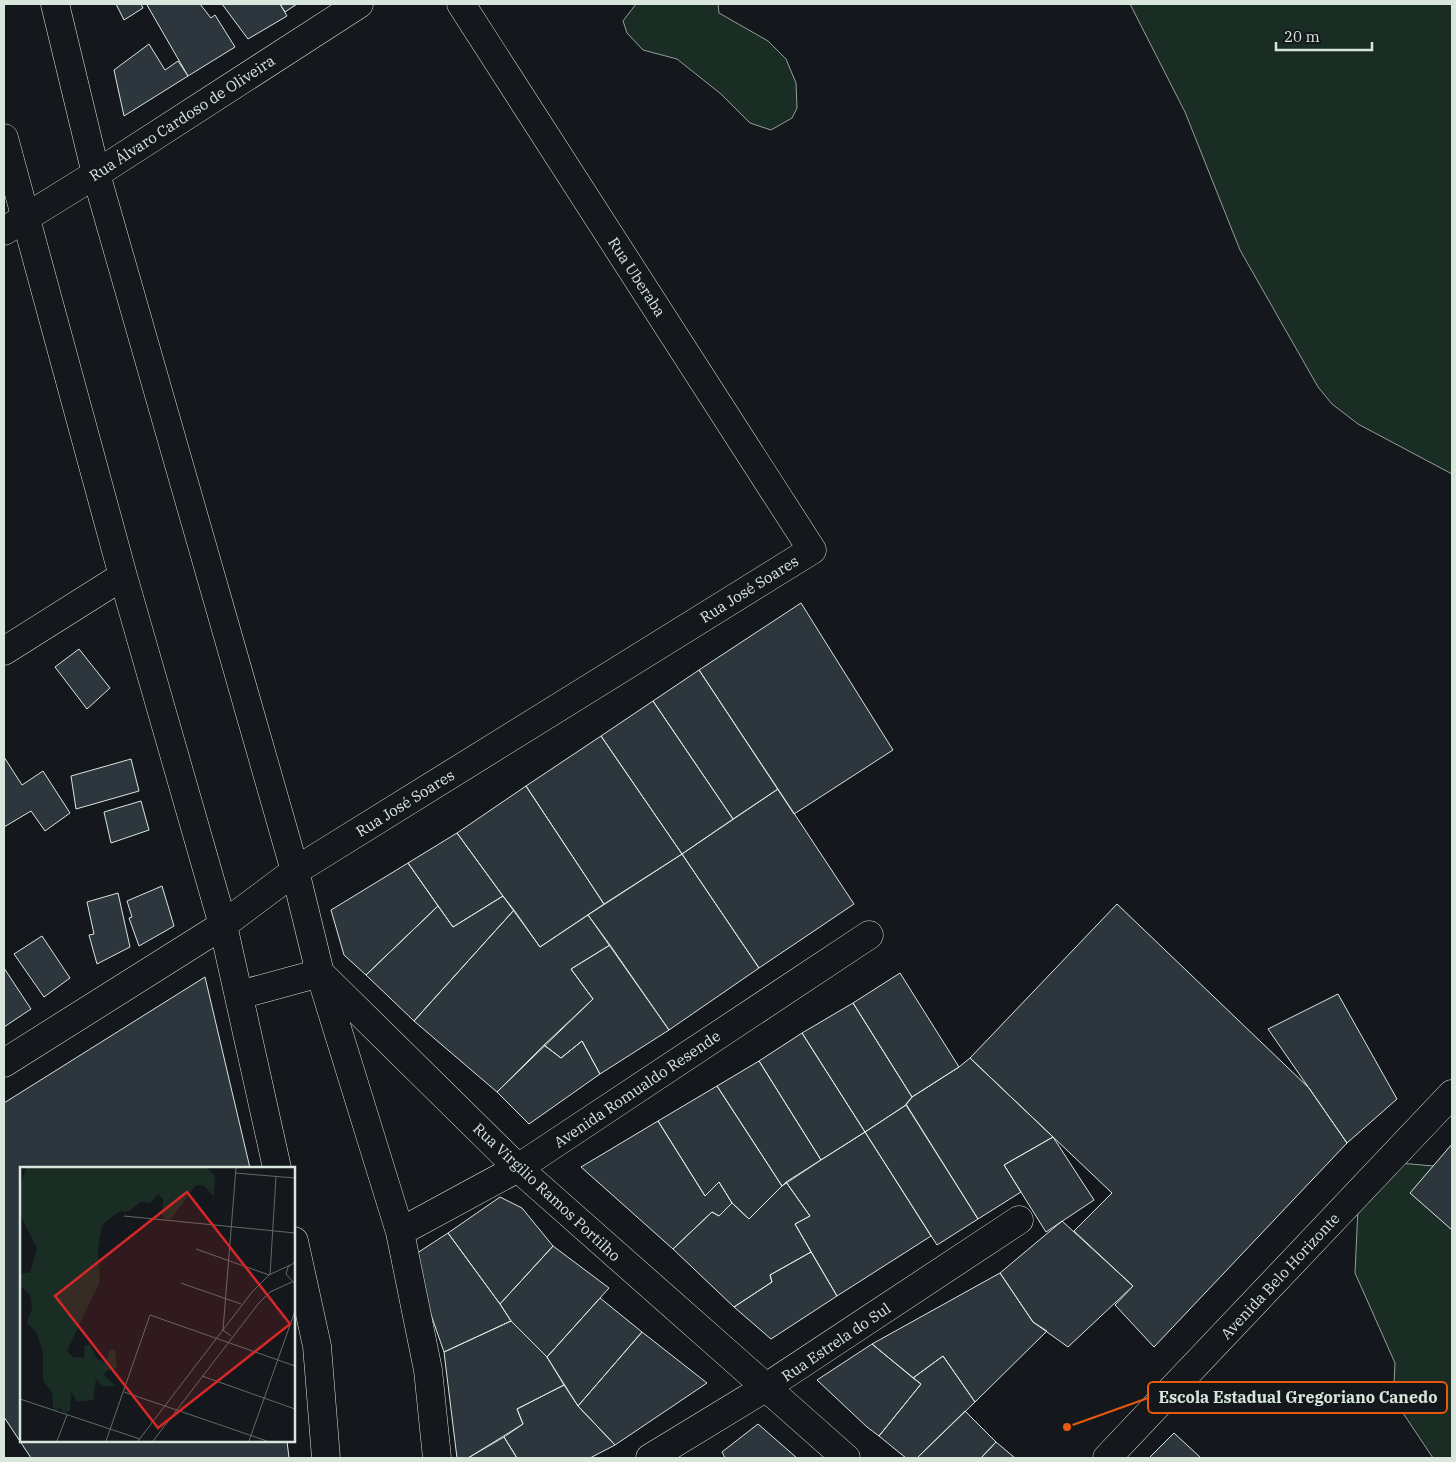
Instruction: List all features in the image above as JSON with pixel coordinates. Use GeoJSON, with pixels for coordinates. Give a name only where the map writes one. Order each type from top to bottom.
{"type":"FeatureCollection","features":[{"type":"Feature","properties":{"kind":"street"},"geometry":{"type":"LineString","coordinates":[[55,4],[96,174],[295,871],[320,973],[400,1232],[428,1370],[437,1458]]}},
{"type":"Feature","properties":{"kind":"street","name":"Rua Álvaro Cardoso de Oliveira"},"geometry":{"type":"LineString","coordinates":[[15,224],[96,174],[359,4]]}},
{"type":"Feature","properties":{"kind":"street","name":"Rua Uberaba"},"geometry":{"type":"LineString","coordinates":[[461,4],[812,550]]}},
{"type":"Feature","properties":{"kind":"street"},"geometry":{"type":"LineString","coordinates":[[4,138],[15,224],[123,576],[223,924],[278,1167]]}},
{"type":"Feature","properties":{"kind":"street","name":"Rua José Soares"},"geometry":{"type":"LineString","coordinates":[[4,1063],[223,924],[295,871],[812,550]]}},
{"type":"Feature","properties":{"kind":"street"},"geometry":{"type":"LineString","coordinates":[[4,651],[123,576]]}},
{"type":"Feature","properties":{"kind":"street","name":"Avenida Romualdo Resende"},"geometry":{"type":"LineString","coordinates":[[400,1232],[518,1168],[869,935]]}},
{"type":"Feature","properties":{"kind":"street"},"geometry":{"type":"LineString","coordinates":[[239,995],[320,973]]}},
{"type":"Feature","properties":{"kind":"street","name":"Rua Virgilio Ramos Portilho"},"geometry":{"type":"LineString","coordinates":[[320,973],[518,1168],[846,1458]]}},
{"type":"Feature","properties":{"kind":"street","name":"Avenida Belo Horizonte"},"geometry":{"type":"LineString","coordinates":[[1107,1458],[1452,1094]]}},
{"type":"Feature","properties":{"kind":"street","name":"Rua Estrela do Sul"},"geometry":{"type":"LineString","coordinates":[[650,1458],[766,1388],[1019,1220]]}},
{"type":"Feature","properties":{"kind":"street"},"geometry":{"type":"LineString","coordinates":[[295,1245],[318,1346],[326,1458]]}},
{"type":"Feature","properties":{"kind":"green space"},"geometry":{"type":"Polygon","coordinates":[[[636,4],[718,4],[719,13],[768,41],[786,59],[796,83],[797,108],[792,118],[771,130],[750,123],[721,94],[677,59],[643,50],[627,33],[623,21],[636,4]]]}},
{"type":"Feature","properties":{"kind":"green space"},"geometry":{"type":"Polygon","coordinates":[[[1130,4],[1452,4],[1452,474],[1358,424],[1332,404],[1318,387],[1240,250],[1185,112],[1130,4]]]}},
{"type":"Feature","properties":{"kind":"green space"},"geometry":{"type":"Polygon","coordinates":[[[1399,1163],[1445,1167],[1452,1174],[1452,1458],[1433,1458],[1399,1407],[1394,1384],[1395,1363],[1355,1273],[1358,1208],[1399,1163]]]}},
{"type":"Feature","properties":{"kind":"building"},"geometry":{"type":"Polygon","coordinates":[[[116,4],[141,4],[143,8],[124,20],[116,4]]]}},
{"type":"Feature","properties":{"kind":"building"},"geometry":{"type":"Polygon","coordinates":[[[200,4],[211,18],[215,15],[235,47],[188,76],[147,5],[200,4]]]}},
{"type":"Feature","properties":{"kind":"building"},"geometry":{"type":"Polygon","coordinates":[[[222,4],[280,4],[287,16],[248,39],[222,4]]]}},
{"type":"Feature","properties":{"kind":"building"},"geometry":{"type":"Polygon","coordinates":[[[280,4],[297,4],[285,12],[280,4]]]}},
{"type":"Feature","properties":{"kind":"building"},"geometry":{"type":"Polygon","coordinates":[[[149,44],[165,70],[178,61],[188,76],[124,116],[114,70],[149,44]]]}},
{"type":"Feature","properties":{"kind":"building"},"geometry":{"type":"Polygon","coordinates":[[[801,603],[893,750],[794,814],[699,670],[801,603]]]}},
{"type":"Feature","properties":{"kind":"building"},"geometry":{"type":"Polygon","coordinates":[[[79,649],[110,688],[87,709],[55,667],[79,649]]]}},
{"type":"Feature","properties":{"kind":"building"},"geometry":{"type":"Polygon","coordinates":[[[699,670],[778,789],[733,819],[653,701],[699,670]]]}},
{"type":"Feature","properties":{"kind":"building"},"geometry":{"type":"Polygon","coordinates":[[[653,701],[733,819],[682,854],[601,736],[653,701]]]}},
{"type":"Feature","properties":{"kind":"building"},"geometry":{"type":"Polygon","coordinates":[[[601,736],[682,854],[604,904],[526,786],[601,736]]]}},
{"type":"Feature","properties":{"kind":"building"},"geometry":{"type":"Polygon","coordinates":[[[4,757],[22,785],[43,771],[70,813],[45,831],[31,811],[4,827],[4,757]]]}},
{"type":"Feature","properties":{"kind":"building"},"geometry":{"type":"Polygon","coordinates":[[[131,759],[139,791],[76,809],[71,776],[131,759]]]}},
{"type":"Feature","properties":{"kind":"building"},"geometry":{"type":"Polygon","coordinates":[[[526,786],[604,904],[540,947],[457,833],[526,786]]]}},
{"type":"Feature","properties":{"kind":"building"},"geometry":{"type":"Polygon","coordinates":[[[778,789],[854,904],[759,968],[682,854],[778,789]]]}},
{"type":"Feature","properties":{"kind":"building"},"geometry":{"type":"Polygon","coordinates":[[[141,801],[149,830],[111,843],[104,812],[141,801]]]}},
{"type":"Feature","properties":{"kind":"building"},"geometry":{"type":"Polygon","coordinates":[[[457,833],[503,896],[453,927],[408,863],[457,833]]]}},
{"type":"Feature","properties":{"kind":"building"},"geometry":{"type":"Polygon","coordinates":[[[682,854],[759,968],[669,1030],[588,915],[682,854]]]}},
{"type":"Feature","properties":{"kind":"building"},"geometry":{"type":"Polygon","coordinates":[[[408,863],[438,906],[366,975],[344,955],[331,910],[408,863]]]}},
{"type":"Feature","properties":{"kind":"building"},"geometry":{"type":"Polygon","coordinates":[[[162,886],[174,926],[139,946],[129,918],[132,917],[127,901],[162,886]]]}},
{"type":"Feature","properties":{"kind":"building"},"geometry":{"type":"Polygon","coordinates":[[[118,893],[130,947],[97,964],[89,935],[94,934],[87,902],[118,893]]]}},
{"type":"Feature","properties":{"kind":"building"},"geometry":{"type":"Polygon","coordinates":[[[503,896],[514,910],[414,1021],[366,975],[438,906],[453,927],[503,896]]]}},
{"type":"Feature","properties":{"kind":"building"},"geometry":{"type":"Polygon","coordinates":[[[1117,904],[1309,1088],[1347,1143],[1154,1347],[1115,1305],[1133,1286],[1074,1231],[1112,1193],[970,1058],[1117,904]]]}},
{"type":"Feature","properties":{"kind":"building"},"geometry":{"type":"Polygon","coordinates":[[[514,910],[540,947],[588,915],[610,945],[571,969],[593,999],[497,1092],[414,1021],[514,910]]]}},
{"type":"Feature","properties":{"kind":"building"},"geometry":{"type":"Polygon","coordinates":[[[42,936],[70,978],[44,997],[14,954],[42,936]]]}},
{"type":"Feature","properties":{"kind":"building"},"geometry":{"type":"Polygon","coordinates":[[[610,945],[669,1030],[600,1074],[582,1041],[561,1058],[544,1045],[593,999],[571,969],[610,945]]]}},
{"type":"Feature","properties":{"kind":"building"},"geometry":{"type":"Polygon","coordinates":[[[4,968],[31,1009],[4,1027],[4,968]]]}},
{"type":"Feature","properties":{"kind":"building"},"geometry":{"type":"Polygon","coordinates":[[[900,973],[959,1067],[912,1097],[853,1003],[900,973]]]}},
{"type":"Feature","properties":{"kind":"building"},"geometry":{"type":"Polygon","coordinates":[[[205,977],[250,1167],[20,1167],[20,1441],[4,1417],[4,1103],[205,977]]]}},
{"type":"Feature","properties":{"kind":"building"},"geometry":{"type":"Polygon","coordinates":[[[1338,994],[1397,1099],[1347,1143],[1268,1029],[1338,994]]]}},
{"type":"Feature","properties":{"kind":"building"},"geometry":{"type":"Polygon","coordinates":[[[853,1003],[912,1097],[906,1105],[865,1132],[802,1033],[853,1003]]]}},
{"type":"Feature","properties":{"kind":"building"},"geometry":{"type":"Polygon","coordinates":[[[802,1033],[865,1132],[821,1160],[759,1061],[802,1033]]]}},
{"type":"Feature","properties":{"kind":"building"},"geometry":{"type":"Polygon","coordinates":[[[582,1041],[600,1074],[529,1124],[497,1092],[544,1045],[561,1058],[582,1041]]]}},
{"type":"Feature","properties":{"kind":"building"},"geometry":{"type":"Polygon","coordinates":[[[970,1058],[1053,1137],[1004,1165],[1021,1192],[978,1219],[906,1104],[912,1097],[970,1058]]]}},
{"type":"Feature","properties":{"kind":"building"},"geometry":{"type":"Polygon","coordinates":[[[759,1061],[821,1160],[782,1186],[717,1086],[759,1061]]]}},
{"type":"Feature","properties":{"kind":"building"},"geometry":{"type":"Polygon","coordinates":[[[717,1086],[782,1186],[749,1219],[732,1203],[719,1182],[705,1196],[658,1121],[717,1086]]]}},
{"type":"Feature","properties":{"kind":"building"},"geometry":{"type":"Polygon","coordinates":[[[906,1105],[978,1219],[937,1245],[865,1132],[906,1105]]]}},
{"type":"Feature","properties":{"kind":"building"},"geometry":{"type":"Polygon","coordinates":[[[658,1121],[705,1196],[719,1182],[732,1203],[719,1216],[712,1212],[673,1249],[581,1167],[658,1121]]]}},
{"type":"Feature","properties":{"kind":"building"},"geometry":{"type":"Polygon","coordinates":[[[865,1132],[931,1236],[837,1296],[795,1224],[810,1216],[786,1182],[865,1132]]]}},
{"type":"Feature","properties":{"kind":"building"},"geometry":{"type":"Polygon","coordinates":[[[1053,1137],[1094,1200],[1046,1232],[1004,1165],[1053,1137]]]}},
{"type":"Feature","properties":{"kind":"building"},"geometry":{"type":"Polygon","coordinates":[[[1452,1144],[1452,1230],[1410,1193],[1452,1144]]]}},
{"type":"Feature","properties":{"kind":"building"},"geometry":{"type":"Polygon","coordinates":[[[786,1182],[810,1216],[795,1224],[811,1252],[770,1275],[772,1282],[734,1307],[673,1249],[712,1212],[719,1216],[732,1203],[749,1219],[786,1182]]]}},
{"type":"Feature","properties":{"kind":"building"},"geometry":{"type":"Polygon","coordinates":[[[500,1197],[522,1208],[553,1246],[500,1304],[448,1233],[500,1197]]]}},
{"type":"Feature","properties":{"kind":"building"},"geometry":{"type":"Polygon","coordinates":[[[1062,1221],[1133,1286],[1068,1347],[1033,1322],[1000,1273],[1062,1221]]]}},
{"type":"Feature","properties":{"kind":"building"},"geometry":{"type":"Polygon","coordinates":[[[448,1233],[511,1321],[444,1352],[411,1257],[448,1233]]]}},
{"type":"Feature","properties":{"kind":"building"},"geometry":{"type":"Polygon","coordinates":[[[553,1246],[609,1288],[547,1357],[511,1321],[500,1304],[553,1246]]]}},
{"type":"Feature","properties":{"kind":"building"},"geometry":{"type":"Polygon","coordinates":[[[811,1252],[837,1296],[771,1339],[734,1307],[772,1282],[770,1275],[811,1252]]]}},
{"type":"Feature","properties":{"kind":"building"},"geometry":{"type":"Polygon","coordinates":[[[1000,1273],[1033,1322],[1047,1331],[975,1402],[943,1356],[913,1378],[872,1344],[1000,1273]]]}},
{"type":"Feature","properties":{"kind":"building"},"geometry":{"type":"Polygon","coordinates":[[[600,1298],[642,1332],[578,1406],[547,1357],[600,1298]]]}},
{"type":"Feature","properties":{"kind":"building"},"geometry":{"type":"Polygon","coordinates":[[[511,1321],[547,1357],[564,1385],[517,1409],[523,1424],[468,1458],[457,1458],[444,1352],[511,1321]]]}},
{"type":"Feature","properties":{"kind":"building"},"geometry":{"type":"Polygon","coordinates":[[[642,1332],[707,1383],[615,1445],[578,1406],[642,1332]]]}},
{"type":"Feature","properties":{"kind":"building"},"geometry":{"type":"Polygon","coordinates":[[[872,1344],[921,1384],[879,1436],[817,1380],[872,1344]]]}},
{"type":"Feature","properties":{"kind":"building"},"geometry":{"type":"Polygon","coordinates":[[[943,1356],[975,1402],[917,1458],[906,1458],[879,1436],[921,1384],[913,1378],[943,1356]]]}},
{"type":"Feature","properties":{"kind":"building"},"geometry":{"type":"Polygon","coordinates":[[[564,1385],[578,1406],[615,1445],[590,1458],[517,1458],[504,1437],[523,1424],[517,1409],[564,1385]]]}},
{"type":"Feature","properties":{"kind":"building"},"geometry":{"type":"Polygon","coordinates":[[[965,1411],[996,1442],[981,1458],[917,1458],[965,1411]]]}},
{"type":"Feature","properties":{"kind":"building"},"geometry":{"type":"Polygon","coordinates":[[[758,1424],[797,1458],[725,1458],[722,1452],[758,1424]]]}},
{"type":"Feature","properties":{"kind":"building"},"geometry":{"type":"Polygon","coordinates":[[[1174,1433],[1201,1458],[1149,1458],[1174,1433]]]}},
{"type":"Feature","properties":{"kind":"building"},"geometry":{"type":"Polygon","coordinates":[[[504,1437],[517,1458],[468,1458],[504,1437]]]}},
{"type":"Feature","properties":{"kind":"building"},"geometry":{"type":"Polygon","coordinates":[[[20,1442],[287,1442],[289,1458],[31,1458],[20,1442]]]}},
{"type":"Feature","properties":{"kind":"building"},"geometry":{"type":"Polygon","coordinates":[[[996,1442],[1015,1458],[981,1458],[996,1442]]]}},
{"type":"Feature","properties":{"kind":"place","name":"Escola Estadual Gregoriano Canedo"},"geometry":{"type":"Point","coordinates":[1067,1427]}}]}
